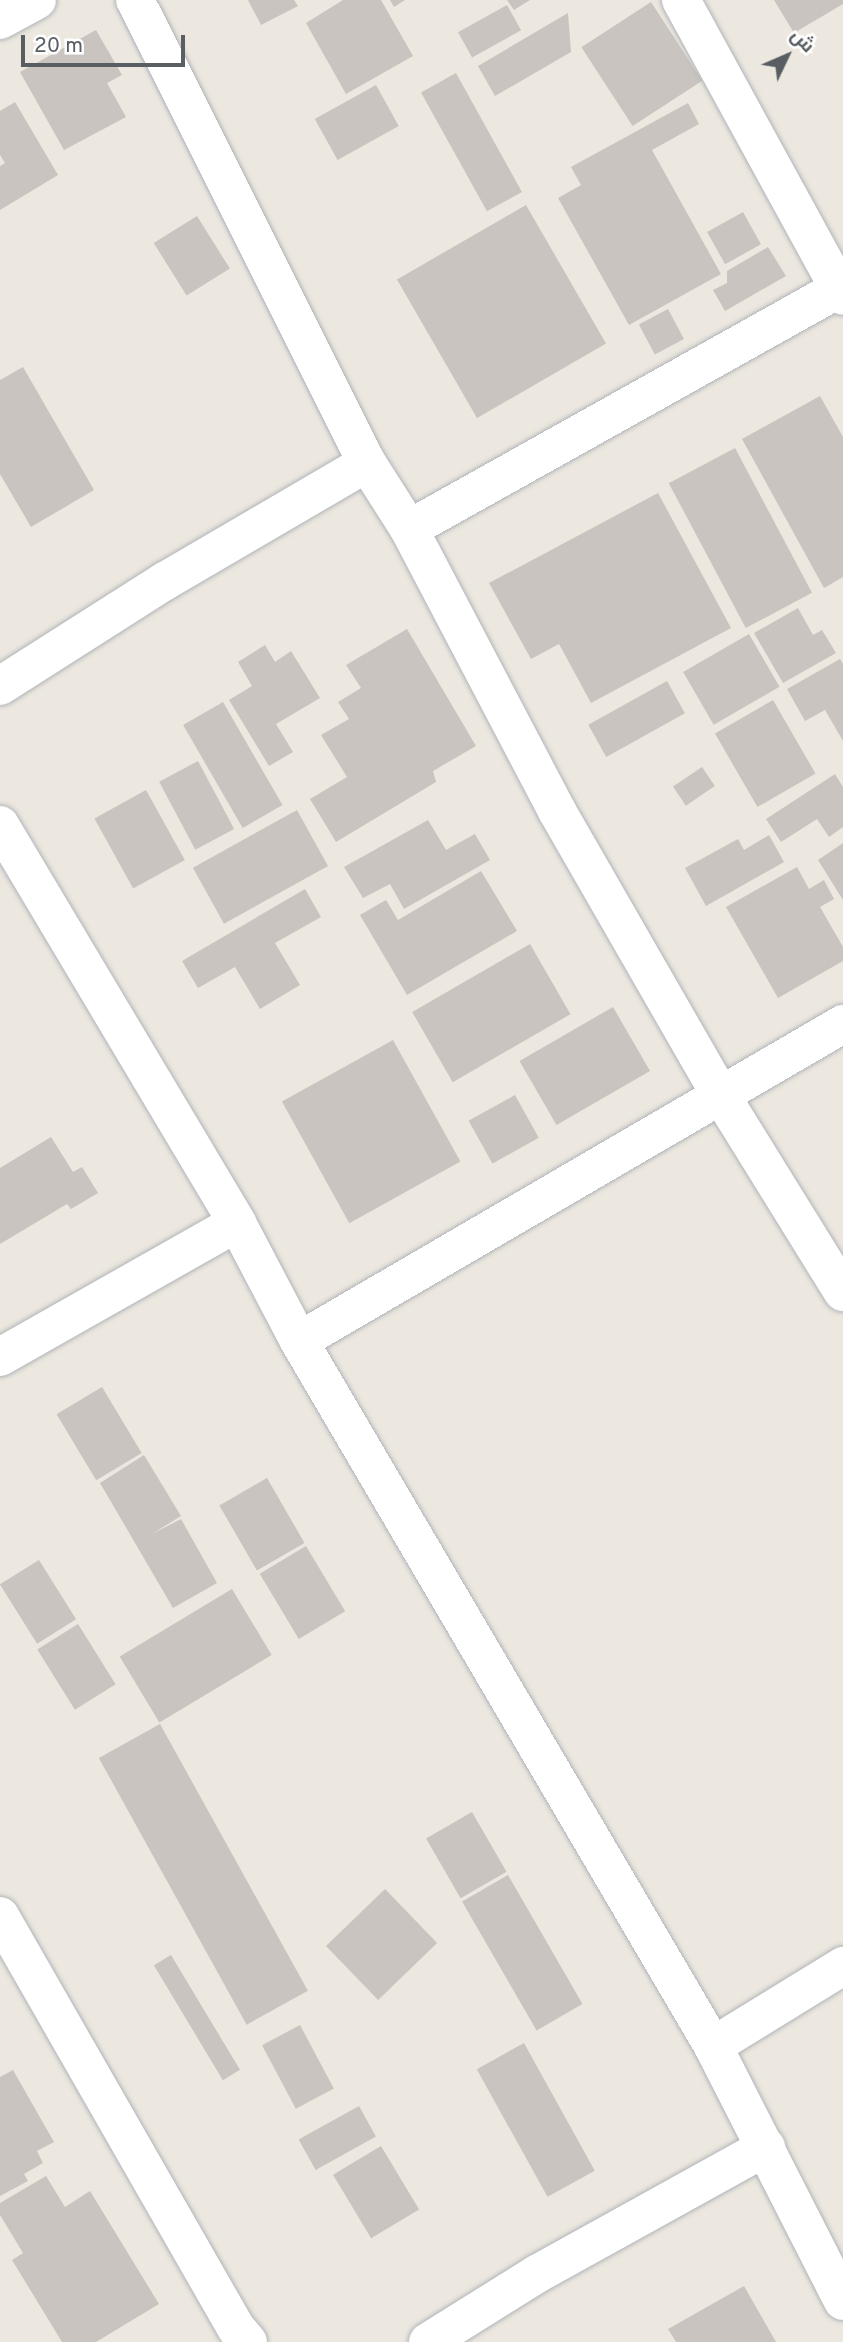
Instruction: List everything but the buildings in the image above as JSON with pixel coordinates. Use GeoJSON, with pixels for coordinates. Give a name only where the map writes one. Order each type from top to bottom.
{"type":"FeatureCollection","features":[{"type":"Feature","properties":{"kind":"street"},"geometry":{"type":"LineString","coordinates":[[0,20],[37,0]]}},
{"type":"Feature","properties":{"kind":"street"},"geometry":{"type":"LineString","coordinates":[[135,0],[367,463],[409,528],[557,811],[720,1094],[843,1292]]}},
{"type":"Feature","properties":{"kind":"street"},"geometry":{"type":"LineString","coordinates":[[409,528],[841,292],[681,0]]}},
{"type":"Feature","properties":{"kind":"street"},"geometry":{"type":"LineString","coordinates":[[0,686],[165,581],[367,463]]}},
{"type":"Feature","properties":{"kind":"street"},"geometry":{"type":"LineString","coordinates":[[0,825],[237,1223],[299,1341],[713,2046],[843,2301]]}},
{"type":"Feature","properties":{"kind":"street"},"geometry":{"type":"LineString","coordinates":[[299,1341],[843,1024]]}},
{"type":"Feature","properties":{"kind":"street"},"geometry":{"type":"LineString","coordinates":[[0,1357],[237,1223]]}},
{"type":"Feature","properties":{"kind":"street"},"geometry":{"type":"LineString","coordinates":[[0,1916],[233,2338]]}},
{"type":"Feature","properties":{"kind":"street"},"geometry":{"type":"LineString","coordinates":[[713,2046],[843,1966]]}},
{"type":"Feature","properties":{"kind":"street"},"geometry":{"type":"LineString","coordinates":[[428,2342],[537,2274],[766,2147]]}}]}
